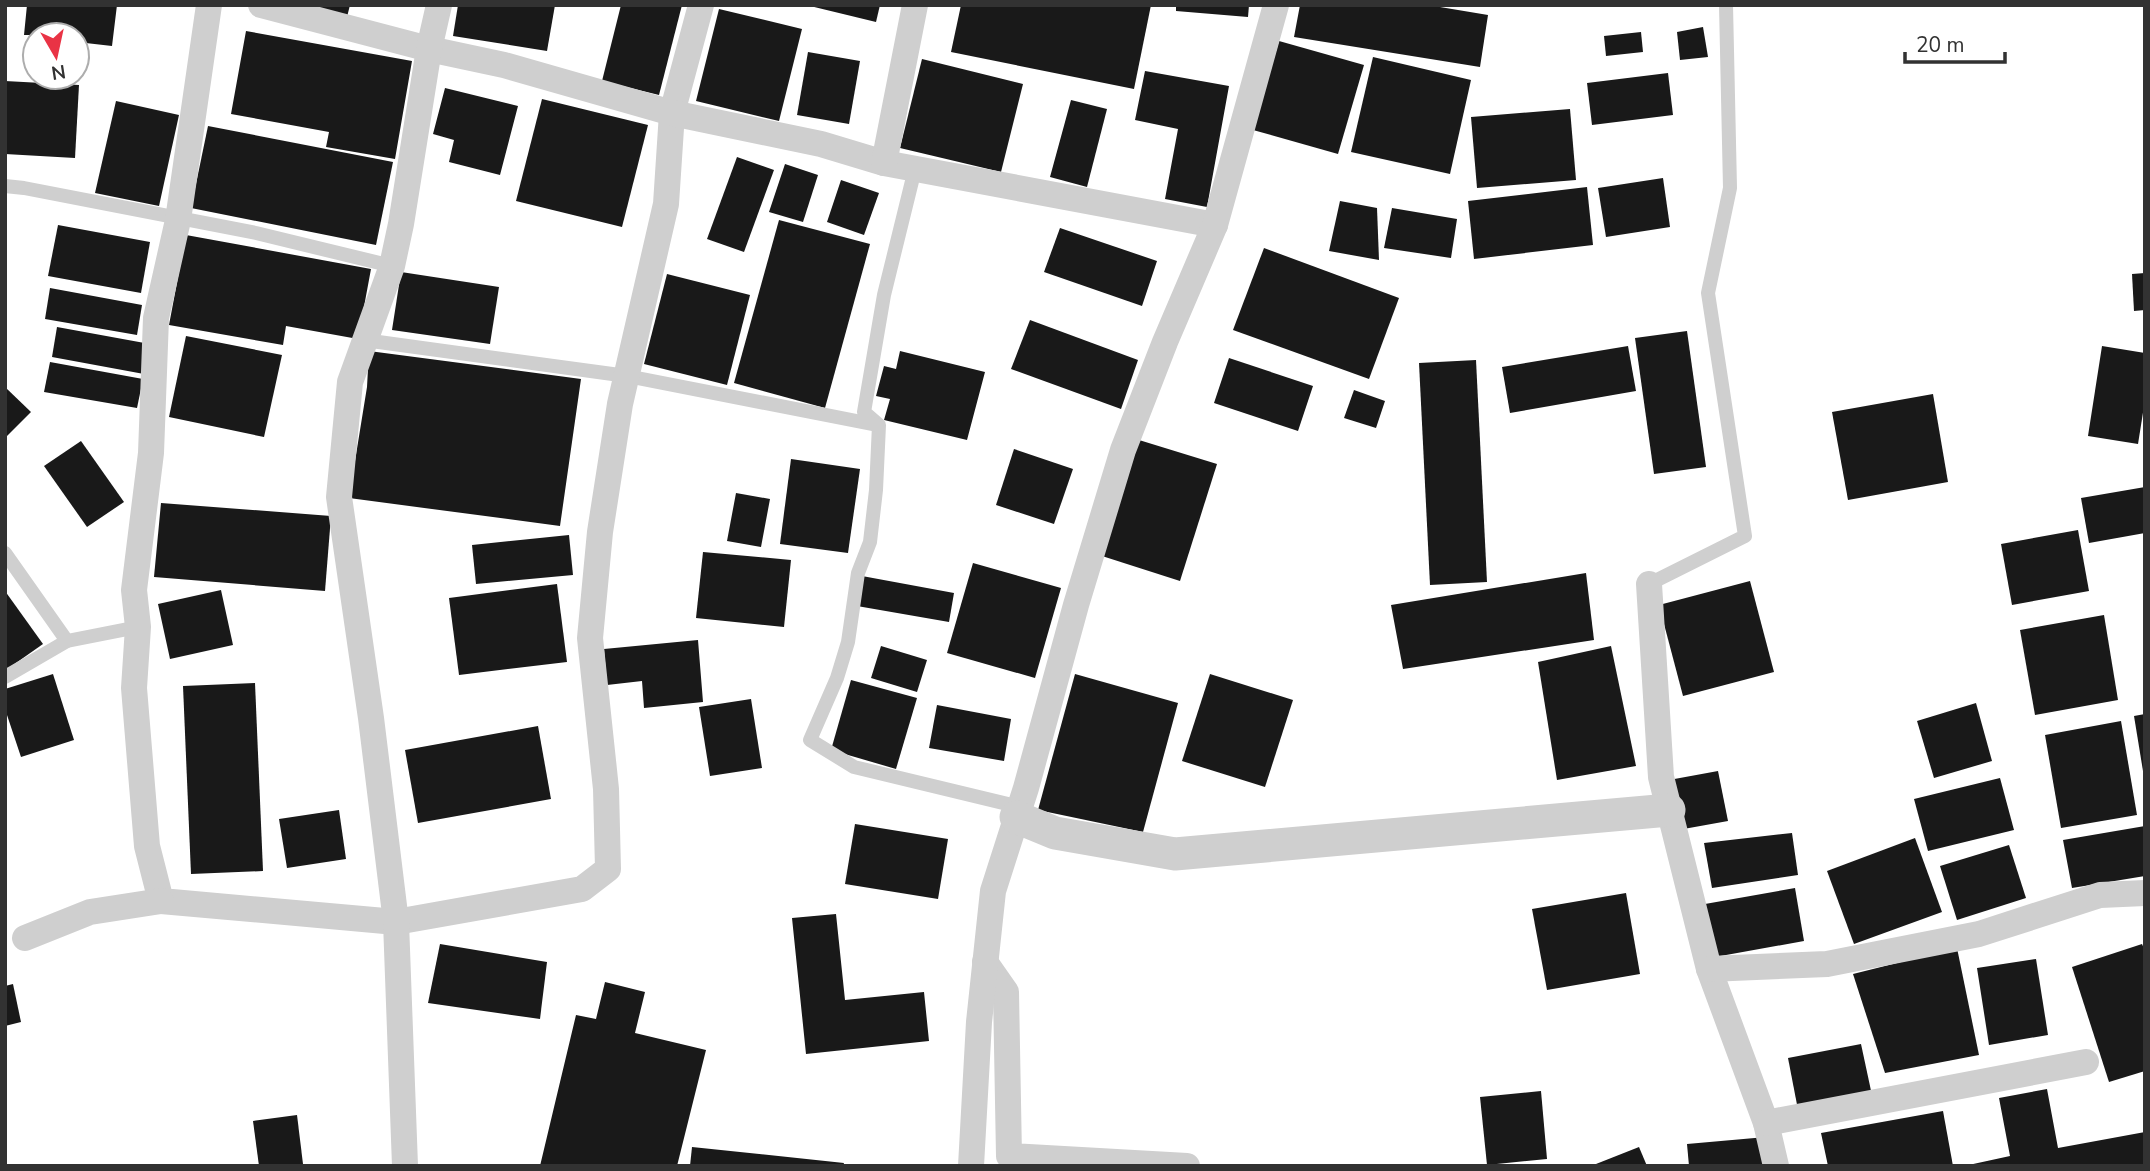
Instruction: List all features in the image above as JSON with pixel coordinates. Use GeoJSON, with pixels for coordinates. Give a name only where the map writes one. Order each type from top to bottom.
{"type":"FeatureCollection","features":[{"type":"Feature","properties":{"kind":"street"},"geometry":{"type":"LineString","coordinates":[[161,901],[146,833],[134,688],[138,627],[134,590],[151,453],[156,318],[178,220],[209,5]]}},
{"type":"Feature","properties":{"kind":"street"},"geometry":{"type":"LineString","coordinates":[[261,5],[429,49],[504,65],[672,113],[821,144],[884,163],[1215,225]]}},
{"type":"Feature","properties":{"kind":"street"},"geometry":{"type":"LineString","coordinates":[[405,1166],[396,922],[371,718],[339,497],[349,382],[392,266],[439,5]]}},
{"type":"Feature","properties":{"kind":"street"},"geometry":{"type":"LineString","coordinates":[[25,939],[90,912],[161,901],[396,922],[582,889],[608,869],[606,789],[590,638],[600,532],[627,376],[666,204],[672,113],[701,5]]}},
{"type":"Feature","properties":{"kind":"street"},"geometry":{"type":"LineString","coordinates":[[884,163],[915,5]]}},
{"type":"Feature","properties":{"kind":"street"},"geometry":{"type":"LineString","coordinates":[[971,1166],[979,1023],[993,891],[1123,450],[1215,225],[1276,5]]}},
{"type":"Feature","properties":{"kind":"street"},"geometry":{"type":"LineString","coordinates":[[1649,584],[1661,777],[1709,969],[1766,1123],[1776,1166]]}},
{"type":"Feature","properties":{"kind":"street"},"geometry":{"type":"LineString","coordinates":[[1018,812],[1055,833],[1175,854],[1669,810]]}},
{"type":"Feature","properties":{"kind":"street"},"geometry":{"type":"LineString","coordinates":[[1709,969],[1827,964],[1979,934],[2101,895],[2145,893]]}},
{"type":"Feature","properties":{"kind":"street"},"geometry":{"type":"LineString","coordinates":[[985,962],[1006,992],[1009,1156],[1187,1166]]}},
{"type":"Feature","properties":{"kind":"street"},"geometry":{"type":"LineString","coordinates":[[1766,1123],[2086,1062]]}},
{"type":"Feature","properties":{"kind":"lane"},"geometry":{"type":"LineString","coordinates":[[1649,584],[1745,536],[1708,293],[1730,188],[1726,5]]}},
{"type":"Feature","properties":{"kind":"lane"},"geometry":{"type":"LineString","coordinates":[[915,169],[884,295],[864,411],[879,425],[870,542],[858,573],[848,642],[841,666],[810,740],[854,767],[1018,812]]}},
{"type":"Feature","properties":{"kind":"lane"},"geometry":{"type":"LineString","coordinates":[[5,186],[256,233],[392,266]]}},
{"type":"Feature","properties":{"kind":"lane"},"geometry":{"type":"LineString","coordinates":[[364,340],[627,376],[879,425]]}},
{"type":"Feature","properties":{"kind":"lane"},"geometry":{"type":"LineString","coordinates":[[5,554],[67,641]]}},
{"type":"Feature","properties":{"kind":"lane"},"geometry":{"type":"LineString","coordinates":[[5,677],[67,641],[138,627]]}},
{"type":"Feature","properties":{"kind":"building"},"geometry":{"type":"Polygon","coordinates":[[[27,5],[117,5],[112,46],[91,44],[91,21],[25,21],[27,5]]]}},
{"type":"Feature","properties":{"kind":"building"},"geometry":{"type":"Polygon","coordinates":[[[305,5],[350,5],[347,17],[305,5]]]}},
{"type":"Feature","properties":{"kind":"building"},"geometry":{"type":"Polygon","coordinates":[[[458,5],[555,5],[547,51],[453,36],[458,5]]]}},
{"type":"Feature","properties":{"kind":"building"},"geometry":{"type":"Polygon","coordinates":[[[621,5],[682,5],[659,95],[602,81],[621,5]]]}},
{"type":"Feature","properties":{"kind":"building"},"geometry":{"type":"Polygon","coordinates":[[[806,5],[880,5],[876,22],[806,5]]]}},
{"type":"Feature","properties":{"kind":"building"},"geometry":{"type":"Polygon","coordinates":[[[961,5],[1151,5],[1134,89],[951,52],[961,5]]]}},
{"type":"Feature","properties":{"kind":"building"},"geometry":{"type":"Polygon","coordinates":[[[1176,5],[1249,5],[1248,17],[1176,11],[1176,5]]]}},
{"type":"Feature","properties":{"kind":"building"},"geometry":{"type":"Polygon","coordinates":[[[1300,5],[1428,5],[1488,15],[1480,67],[1294,37],[1300,5]]]}},
{"type":"Feature","properties":{"kind":"building"},"geometry":{"type":"Polygon","coordinates":[[[719,9],[802,29],[779,121],[696,101],[719,9]]]}},
{"type":"Feature","properties":{"kind":"building"},"geometry":{"type":"Polygon","coordinates":[[[1703,27],[1708,57],[1680,60],[1677,32],[1703,27]]]}},
{"type":"Feature","properties":{"kind":"building"},"geometry":{"type":"Polygon","coordinates":[[[246,31],[412,61],[395,159],[326,147],[329,132],[231,114],[246,31]]]}},
{"type":"Feature","properties":{"kind":"building"},"geometry":{"type":"Polygon","coordinates":[[[1641,32],[1643,52],[1606,56],[1604,36],[1641,32]]]}},
{"type":"Feature","properties":{"kind":"building"},"geometry":{"type":"Polygon","coordinates":[[[1279,41],[1364,65],[1338,154],[1253,130],[1279,41]]]}},
{"type":"Feature","properties":{"kind":"building"},"geometry":{"type":"Polygon","coordinates":[[[808,52],[860,61],[849,124],[797,115],[808,52]]]}},
{"type":"Feature","properties":{"kind":"building"},"geometry":{"type":"Polygon","coordinates":[[[1373,57],[1471,80],[1450,174],[1351,152],[1373,57]]]}},
{"type":"Feature","properties":{"kind":"building"},"geometry":{"type":"Polygon","coordinates":[[[922,59],[1023,84],[1001,172],[900,148],[922,59]]]}},
{"type":"Feature","properties":{"kind":"building"},"geometry":{"type":"Polygon","coordinates":[[[1145,71],[1229,86],[1207,207],[1165,199],[1178,129],[1135,120],[1145,71]]]}},
{"type":"Feature","properties":{"kind":"building"},"geometry":{"type":"Polygon","coordinates":[[[1668,73],[1673,115],[1592,125],[1587,83],[1668,73]]]}},
{"type":"Feature","properties":{"kind":"building"},"geometry":{"type":"Polygon","coordinates":[[[5,81],[21,82],[21,91],[79,91],[75,158],[5,154],[5,81]]]}},
{"type":"Feature","properties":{"kind":"building"},"geometry":{"type":"Polygon","coordinates":[[[445,88],[518,106],[500,175],[449,162],[454,140],[433,134],[445,88]]]}},
{"type":"Feature","properties":{"kind":"building"},"geometry":{"type":"Polygon","coordinates":[[[542,99],[648,125],[622,227],[516,201],[542,99]]]}},
{"type":"Feature","properties":{"kind":"building"},"geometry":{"type":"Polygon","coordinates":[[[1071,100],[1107,109],[1087,187],[1050,177],[1071,100]]]}},
{"type":"Feature","properties":{"kind":"building"},"geometry":{"type":"Polygon","coordinates":[[[116,101],[179,115],[159,206],[95,193],[116,101]]]}},
{"type":"Feature","properties":{"kind":"building"},"geometry":{"type":"Polygon","coordinates":[[[1570,109],[1576,180],[1477,188],[1471,117],[1570,109]]]}},
{"type":"Feature","properties":{"kind":"building"},"geometry":{"type":"Polygon","coordinates":[[[208,126],[393,162],[376,245],[191,208],[208,126]]]}},
{"type":"Feature","properties":{"kind":"building"},"geometry":{"type":"Polygon","coordinates":[[[737,157],[774,170],[744,252],[707,239],[737,157]]]}},
{"type":"Feature","properties":{"kind":"building"},"geometry":{"type":"Polygon","coordinates":[[[785,164],[818,175],[803,222],[769,212],[785,164]]]}},
{"type":"Feature","properties":{"kind":"building"},"geometry":{"type":"Polygon","coordinates":[[[1663,178],[1670,227],[1606,237],[1598,188],[1663,178]]]}},
{"type":"Feature","properties":{"kind":"building"},"geometry":{"type":"Polygon","coordinates":[[[841,180],[879,193],[864,235],[827,222],[841,180]]]}},
{"type":"Feature","properties":{"kind":"building"},"geometry":{"type":"Polygon","coordinates":[[[1587,187],[1593,245],[1474,259],[1468,201],[1587,187]]]}},
{"type":"Feature","properties":{"kind":"building"},"geometry":{"type":"Polygon","coordinates":[[[1340,201],[1377,208],[1379,260],[1329,251],[1340,201]]]}},
{"type":"Feature","properties":{"kind":"building"},"geometry":{"type":"Polygon","coordinates":[[[1392,208],[1457,219],[1451,258],[1384,248],[1392,208]]]}},
{"type":"Feature","properties":{"kind":"building"},"geometry":{"type":"Polygon","coordinates":[[[779,220],[870,244],[825,408],[734,383],[779,220]]]}},
{"type":"Feature","properties":{"kind":"building"},"geometry":{"type":"Polygon","coordinates":[[[58,225],[150,242],[141,293],[48,276],[58,225]]]}},
{"type":"Feature","properties":{"kind":"building"},"geometry":{"type":"Polygon","coordinates":[[[1060,228],[1157,261],[1142,306],[1044,272],[1060,228]]]}},
{"type":"Feature","properties":{"kind":"building"},"geometry":{"type":"Polygon","coordinates":[[[186,235],[371,269],[358,339],[286,326],[283,345],[169,325],[186,235]]]}},
{"type":"Feature","properties":{"kind":"building"},"geometry":{"type":"Polygon","coordinates":[[[1264,248],[1399,298],[1369,379],[1233,330],[1264,248]]]}},
{"type":"Feature","properties":{"kind":"building"},"geometry":{"type":"Polygon","coordinates":[[[401,272],[499,287],[490,344],[392,330],[401,272]]]}},
{"type":"Feature","properties":{"kind":"building"},"geometry":{"type":"Polygon","coordinates":[[[2145,273],[2145,310],[2134,311],[2132,274],[2145,273]]]}},
{"type":"Feature","properties":{"kind":"building"},"geometry":{"type":"Polygon","coordinates":[[[667,274],[750,295],[727,385],[644,364],[667,274]]]}},
{"type":"Feature","properties":{"kind":"building"},"geometry":{"type":"Polygon","coordinates":[[[50,288],[142,305],[137,335],[45,319],[50,288]]]}},
{"type":"Feature","properties":{"kind":"building"},"geometry":{"type":"Polygon","coordinates":[[[1030,320],[1138,360],[1121,409],[1011,369],[1030,320]]]}},
{"type":"Feature","properties":{"kind":"building"},"geometry":{"type":"Polygon","coordinates":[[[57,327],[150,344],[144,374],[52,357],[57,327]]]}},
{"type":"Feature","properties":{"kind":"building"},"geometry":{"type":"Polygon","coordinates":[[[1687,331],[1706,467],[1654,474],[1635,338],[1687,331]]]}},
{"type":"Feature","properties":{"kind":"building"},"geometry":{"type":"Polygon","coordinates":[[[186,336],[282,355],[264,437],[169,417],[186,336]]]}},
{"type":"Feature","properties":{"kind":"building"},"geometry":{"type":"Polygon","coordinates":[[[1628,346],[1636,391],[1510,413],[1502,367],[1628,346]]]}},
{"type":"Feature","properties":{"kind":"building"},"geometry":{"type":"Polygon","coordinates":[[[2102,346],[2145,353],[2145,400],[2138,444],[2088,436],[2102,346]]]}},
{"type":"Feature","properties":{"kind":"building"},"geometry":{"type":"Polygon","coordinates":[[[369,351],[581,379],[560,526],[349,498],[367,387],[369,351]]]}},
{"type":"Feature","properties":{"kind":"building"},"geometry":{"type":"Polygon","coordinates":[[[900,351],[985,372],[967,440],[884,420],[890,399],[876,396],[884,366],[896,369],[900,351]]]}},
{"type":"Feature","properties":{"kind":"building"},"geometry":{"type":"Polygon","coordinates":[[[1229,358],[1313,386],[1298,431],[1214,403],[1229,358]]]}},
{"type":"Feature","properties":{"kind":"building"},"geometry":{"type":"Polygon","coordinates":[[[1476,360],[1487,582],[1430,585],[1419,363],[1476,360]]]}},
{"type":"Feature","properties":{"kind":"building"},"geometry":{"type":"Polygon","coordinates":[[[50,362],[143,379],[137,408],[44,392],[50,362]]]}},
{"type":"Feature","properties":{"kind":"building"},"geometry":{"type":"Polygon","coordinates":[[[5,387],[31,412],[5,438],[5,387]]]}},
{"type":"Feature","properties":{"kind":"building"},"geometry":{"type":"Polygon","coordinates":[[[1354,390],[1385,401],[1376,428],[1344,418],[1354,390]]]}},
{"type":"Feature","properties":{"kind":"building"},"geometry":{"type":"Polygon","coordinates":[[[1933,394],[1948,482],[1848,500],[1832,412],[1933,394]]]}},
{"type":"Feature","properties":{"kind":"building"},"geometry":{"type":"Polygon","coordinates":[[[1139,440],[1217,464],[1180,581],[1102,556],[1139,440]]]}},
{"type":"Feature","properties":{"kind":"building"},"geometry":{"type":"Polygon","coordinates":[[[81,441],[124,502],[87,527],[44,466],[81,441]]]}},
{"type":"Feature","properties":{"kind":"building"},"geometry":{"type":"Polygon","coordinates":[[[1014,449],[1073,469],[1054,524],[996,505],[1014,449]]]}},
{"type":"Feature","properties":{"kind":"building"},"geometry":{"type":"Polygon","coordinates":[[[791,459],[860,469],[848,553],[780,544],[791,459]]]}},
{"type":"Feature","properties":{"kind":"building"},"geometry":{"type":"Polygon","coordinates":[[[2145,487],[2145,533],[2089,543],[2081,498],[2145,487]]]}},
{"type":"Feature","properties":{"kind":"building"},"geometry":{"type":"Polygon","coordinates":[[[736,493],[770,499],[761,547],[727,541],[736,493]]]}},
{"type":"Feature","properties":{"kind":"building"},"geometry":{"type":"Polygon","coordinates":[[[161,503],[331,516],[325,591],[154,577],[161,503]]]}},
{"type":"Feature","properties":{"kind":"building"},"geometry":{"type":"Polygon","coordinates":[[[2078,530],[2089,591],[2012,605],[2001,544],[2078,530]]]}},
{"type":"Feature","properties":{"kind":"building"},"geometry":{"type":"Polygon","coordinates":[[[569,535],[573,575],[476,584],[472,545],[569,535]]]}},
{"type":"Feature","properties":{"kind":"building"},"geometry":{"type":"Polygon","coordinates":[[[703,552],[791,560],[784,627],[696,618],[703,552]]]}},
{"type":"Feature","properties":{"kind":"building"},"geometry":{"type":"Polygon","coordinates":[[[973,563],[1061,588],[1035,678],[947,653],[973,563]]]}},
{"type":"Feature","properties":{"kind":"building"},"geometry":{"type":"Polygon","coordinates":[[[1586,573],[1594,640],[1403,669],[1391,605],[1586,573]]]}},
{"type":"Feature","properties":{"kind":"building"},"geometry":{"type":"Polygon","coordinates":[[[862,576],[954,593],[949,622],[857,606],[862,576]]]}},
{"type":"Feature","properties":{"kind":"building"},"geometry":{"type":"Polygon","coordinates":[[[1750,581],[1774,672],[1683,696],[1659,605],[1750,581]]]}},
{"type":"Feature","properties":{"kind":"building"},"geometry":{"type":"Polygon","coordinates":[[[557,584],[567,662],[459,675],[449,598],[557,584]]]}},
{"type":"Feature","properties":{"kind":"building"},"geometry":{"type":"Polygon","coordinates":[[[221,590],[233,645],[170,659],[158,604],[221,590]]]}},
{"type":"Feature","properties":{"kind":"building"},"geometry":{"type":"Polygon","coordinates":[[[5,591],[43,644],[6,670],[5,669],[5,591]]]}},
{"type":"Feature","properties":{"kind":"building"},"geometry":{"type":"Polygon","coordinates":[[[2104,615],[2118,700],[2035,715],[2020,630],[2104,615]]]}},
{"type":"Feature","properties":{"kind":"building"},"geometry":{"type":"Polygon","coordinates":[[[698,640],[703,702],[644,708],[642,681],[607,685],[604,649],[698,640]]]}},
{"type":"Feature","properties":{"kind":"building"},"geometry":{"type":"Polygon","coordinates":[[[881,646],[927,660],[917,692],[871,678],[881,646]]]}},
{"type":"Feature","properties":{"kind":"building"},"geometry":{"type":"Polygon","coordinates":[[[1611,646],[1636,766],[1557,780],[1538,662],[1611,646]]]}},
{"type":"Feature","properties":{"kind":"building"},"geometry":{"type":"Polygon","coordinates":[[[53,674],[74,740],[21,757],[5,709],[5,689],[53,674]]]}},
{"type":"Feature","properties":{"kind":"building"},"geometry":{"type":"Polygon","coordinates":[[[1075,674],[1178,703],[1143,832],[1038,810],[1075,674]]]}},
{"type":"Feature","properties":{"kind":"building"},"geometry":{"type":"Polygon","coordinates":[[[1210,674],[1293,700],[1265,787],[1182,761],[1210,674]]]}},
{"type":"Feature","properties":{"kind":"building"},"geometry":{"type":"Polygon","coordinates":[[[851,680],[917,698],[896,769],[831,750],[851,680]]]}},
{"type":"Feature","properties":{"kind":"building"},"geometry":{"type":"Polygon","coordinates":[[[255,683],[263,871],[191,874],[183,686],[255,683]]]}},
{"type":"Feature","properties":{"kind":"building"},"geometry":{"type":"Polygon","coordinates":[[[751,699],[762,768],[710,776],[699,707],[751,699]]]}},
{"type":"Feature","properties":{"kind":"building"},"geometry":{"type":"Polygon","coordinates":[[[1976,703],[1992,761],[1934,778],[1917,721],[1976,703]]]}},
{"type":"Feature","properties":{"kind":"building"},"geometry":{"type":"Polygon","coordinates":[[[937,705],[1011,719],[1004,761],[929,748],[937,705]]]}},
{"type":"Feature","properties":{"kind":"building"},"geometry":{"type":"Polygon","coordinates":[[[2145,714],[2145,771],[2143,771],[2134,716],[2145,714]]]}},
{"type":"Feature","properties":{"kind":"building"},"geometry":{"type":"Polygon","coordinates":[[[2121,721],[2137,815],[2061,828],[2045,735],[2121,721]]]}},
{"type":"Feature","properties":{"kind":"building"},"geometry":{"type":"Polygon","coordinates":[[[538,726],[551,799],[418,823],[405,750],[538,726]]]}},
{"type":"Feature","properties":{"kind":"building"},"geometry":{"type":"Polygon","coordinates":[[[1718,771],[1728,821],[1678,830],[1669,780],[1718,771]]]}},
{"type":"Feature","properties":{"kind":"building"},"geometry":{"type":"Polygon","coordinates":[[[2000,778],[2014,830],[1928,851],[1914,799],[2000,778]]]}},
{"type":"Feature","properties":{"kind":"building"},"geometry":{"type":"Polygon","coordinates":[[[339,810],[346,859],[287,868],[279,819],[339,810]]]}},
{"type":"Feature","properties":{"kind":"building"},"geometry":{"type":"Polygon","coordinates":[[[855,824],[948,839],[938,899],[845,884],[855,824]]]}},
{"type":"Feature","properties":{"kind":"building"},"geometry":{"type":"Polygon","coordinates":[[[2145,826],[2145,876],[2072,888],[2063,840],[2145,826]]]}},
{"type":"Feature","properties":{"kind":"building"},"geometry":{"type":"Polygon","coordinates":[[[1792,833],[1798,875],[1712,888],[1704,843],[1792,833]]]}},
{"type":"Feature","properties":{"kind":"building"},"geometry":{"type":"Polygon","coordinates":[[[1915,838],[1942,912],[1854,944],[1827,871],[1915,838]]]}},
{"type":"Feature","properties":{"kind":"building"},"geometry":{"type":"Polygon","coordinates":[[[2009,845],[2026,898],[1957,920],[1940,866],[2009,845]]]}},
{"type":"Feature","properties":{"kind":"building"},"geometry":{"type":"Polygon","coordinates":[[[1795,888],[1804,941],[1715,957],[1705,904],[1795,888]]]}},
{"type":"Feature","properties":{"kind":"building"},"geometry":{"type":"Polygon","coordinates":[[[1626,893],[1640,974],[1547,990],[1532,909],[1626,893]]]}},
{"type":"Feature","properties":{"kind":"building"},"geometry":{"type":"Polygon","coordinates":[[[836,914],[845,1000],[924,992],[929,1041],[806,1054],[792,918],[836,914]]]}},
{"type":"Feature","properties":{"kind":"building"},"geometry":{"type":"Polygon","coordinates":[[[440,944],[547,962],[540,1019],[428,1003],[440,944]]]}},
{"type":"Feature","properties":{"kind":"building"},"geometry":{"type":"Polygon","coordinates":[[[2142,944],[2145,951],[2145,1071],[2109,1082],[2072,967],[2142,944]]]}},
{"type":"Feature","properties":{"kind":"building"},"geometry":{"type":"Polygon","coordinates":[[[1957,948],[1979,1055],[1885,1073],[1853,974],[1957,948]]]}},
{"type":"Feature","properties":{"kind":"building"},"geometry":{"type":"Polygon","coordinates":[[[2036,959],[2048,1035],[1989,1045],[1977,968],[2036,959]]]}},
{"type":"Feature","properties":{"kind":"building"},"geometry":{"type":"Polygon","coordinates":[[[605,982],[645,992],[635,1033],[706,1050],[677,1166],[540,1166],[576,1015],[596,1019],[605,982]]]}},
{"type":"Feature","properties":{"kind":"building"},"geometry":{"type":"Polygon","coordinates":[[[13,984],[21,1022],[5,1026],[5,986],[13,984]]]}},
{"type":"Feature","properties":{"kind":"building"},"geometry":{"type":"Polygon","coordinates":[[[1861,1044],[1873,1100],[1799,1115],[1788,1058],[1861,1044]]]}},
{"type":"Feature","properties":{"kind":"building"},"geometry":{"type":"Polygon","coordinates":[[[2047,1089],[2058,1148],[2145,1132],[2145,1166],[1964,1166],[2010,1156],[1999,1098],[2047,1089]]]}},
{"type":"Feature","properties":{"kind":"building"},"geometry":{"type":"Polygon","coordinates":[[[1541,1091],[1547,1159],[1487,1165],[1480,1097],[1541,1091]]]}},
{"type":"Feature","properties":{"kind":"building"},"geometry":{"type":"Polygon","coordinates":[[[1943,1111],[1953,1166],[1828,1166],[1821,1133],[1943,1111]]]}},
{"type":"Feature","properties":{"kind":"building"},"geometry":{"type":"Polygon","coordinates":[[[297,1115],[303,1164],[259,1166],[253,1121],[297,1115]]]}},
{"type":"Feature","properties":{"kind":"building"},"geometry":{"type":"Polygon","coordinates":[[[1766,1137],[1768,1166],[1689,1166],[1687,1144],[1766,1137]]]}},
{"type":"Feature","properties":{"kind":"building"},"geometry":{"type":"Polygon","coordinates":[[[692,1147],[844,1163],[843,1166],[690,1166],[692,1147]]]}},
{"type":"Feature","properties":{"kind":"building"},"geometry":{"type":"Polygon","coordinates":[[[1639,1147],[1647,1166],[1596,1164],[1639,1147]]]}}]}
